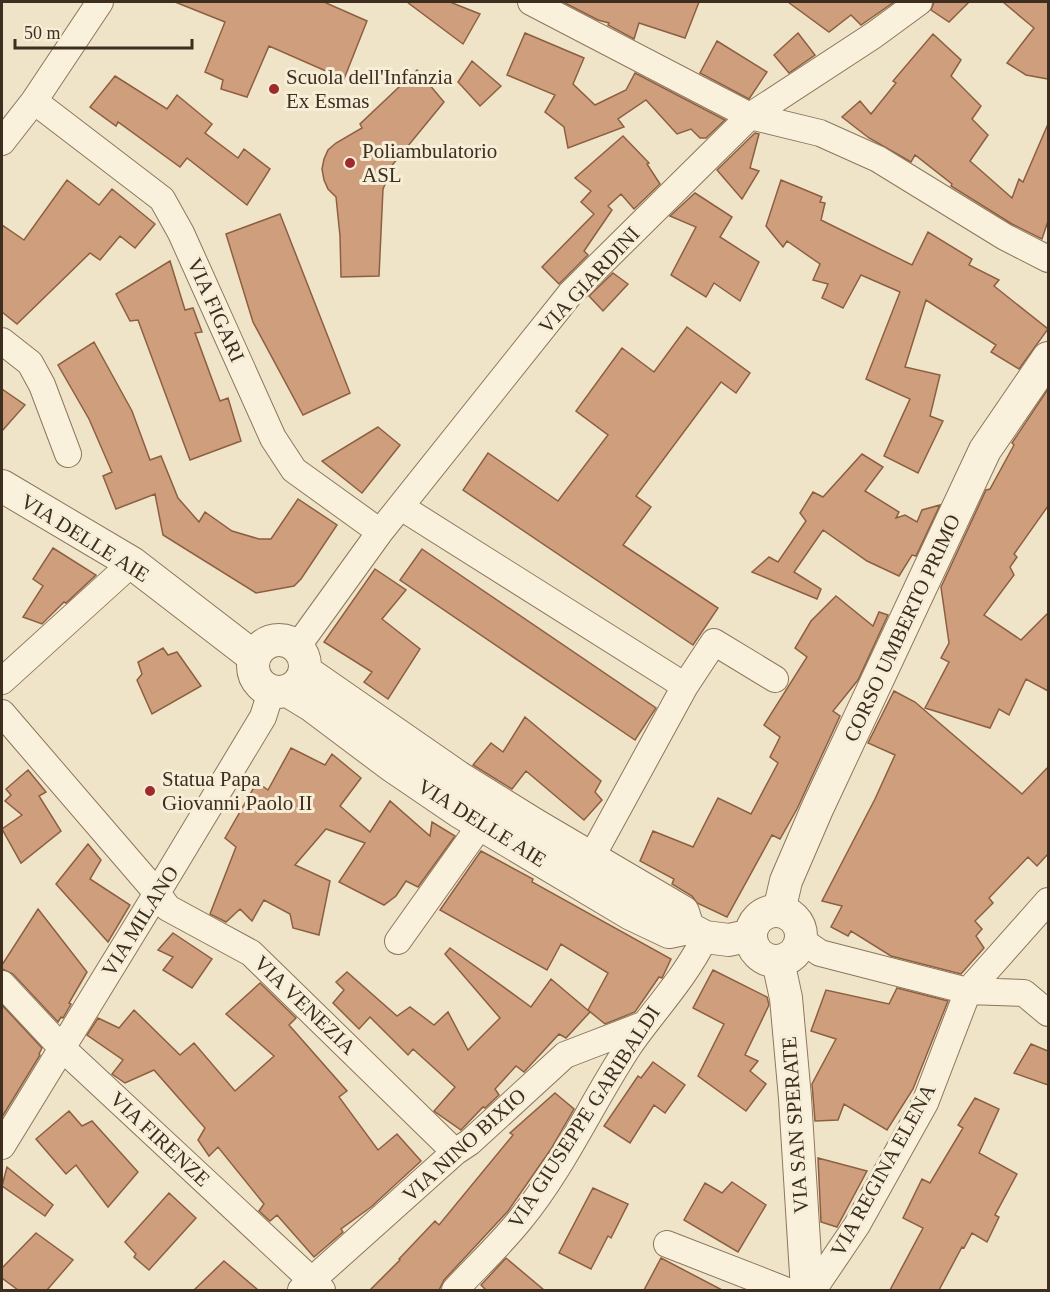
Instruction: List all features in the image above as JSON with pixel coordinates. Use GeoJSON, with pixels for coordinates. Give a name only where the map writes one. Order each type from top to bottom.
{"type":"FeatureCollection","features":[{"type":"Feature","properties":{"kind":"street"},"geometry":{"type":"LineString","coordinates":[[2,142],[34,100],[100,2]]}},
{"type":"Feature","properties":{"kind":"street"},"geometry":{"type":"LineString","coordinates":[[531,2],[750,116],[820,133],[878,159],[1005,237],[1048,259]]}},
{"type":"Feature","properties":{"kind":"street","name":"VIA GIARDINI"},"geometry":{"type":"LineString","coordinates":[[290,675],[380,532],[570,294],[750,116],[874,35],[919,2]]}},
{"type":"Feature","properties":{"kind":"street","name":"VIA FIGARI"},"geometry":{"type":"LineString","coordinates":[[34,100],[162,199],[181,233],[273,438],[294,470],[380,532]]}},
{"type":"Feature","properties":{"kind":"street"},"geometry":{"type":"LineString","coordinates":[[2,341],[30,363],[42,385],[68,454]]}},
{"type":"Feature","properties":{"kind":"street","name":"CORSO UMBERTO PRIMO"},"geometry":{"type":"LineString","coordinates":[[779,911],[786,880],[985,450],[1048,358]]}},
{"type":"Feature","properties":{"kind":"street","name":"VIA DELLE AIE"},"geometry":{"type":"LineString","coordinates":[[2,486],[132,563],[254,657]]}},
{"type":"Feature","properties":{"kind":"street"},"geometry":{"type":"LineString","coordinates":[[401,507],[685,686]]}},
{"type":"Feature","properties":{"kind":"street"},"geometry":{"type":"LineString","coordinates":[[2,681],[132,563]]}},
{"type":"Feature","properties":{"kind":"street"},"geometry":{"type":"LineString","coordinates":[[272,640],[290,642],[290,675],[257,681],[252,665],[254,657],[264,644],[272,640]]}},
{"type":"Feature","properties":{"kind":"street"},"geometry":{"type":"LineString","coordinates":[[591,858],[685,686],[714,642],[776,679]]}},
{"type":"Feature","properties":{"kind":"street","name":"VIA DELLE AIE"},"geometry":{"type":"LineString","coordinates":[[290,675],[311,705],[391,765],[489,813],[591,858],[683,912],[696,933]]}},
{"type":"Feature","properties":{"kind":"street","name":"VIA MILANO"},"geometry":{"type":"LineString","coordinates":[[2,1146],[290,675]]}},
{"type":"Feature","properties":{"kind":"street","name":"VIA VENEZIA"},"geometry":{"type":"LineString","coordinates":[[2,713],[158,893],[168,908],[252,953],[455,1152]]}},
{"type":"Feature","properties":{"kind":"street"},"geometry":{"type":"LineString","coordinates":[[398,940],[489,813]]}},
{"type":"Feature","properties":{"kind":"street","name":"VIA DELLE AIE"},"geometry":{"type":"LineString","coordinates":[[489,813],[632,914],[669,932],[696,933],[729,940],[751,935]]}},
{"type":"Feature","properties":{"kind":"street","name":"VIA REGINA ELENA"},"geometry":{"type":"LineString","coordinates":[[813,1290],[857,1225],[925,1103],[968,991],[1048,901]]}},
{"type":"Feature","properties":{"kind":"street"},"geometry":{"type":"LineString","coordinates":[[779,911],[787,913],[799,924],[801,940],[794,954],[786,959],[770,961],[756,951],[751,935],[753,927],[763,914],[779,911]]}},
{"type":"Feature","properties":{"kind":"street","name":"VIA GIUSEPPE GARIBALDI"},"geometry":{"type":"LineString","coordinates":[[455,1290],[520,1220],[553,1172],[608,1078],[643,1025],[697,954],[696,933]]}},
{"type":"Feature","properties":{"kind":"street"},"geometry":{"type":"LineString","coordinates":[[801,940],[820,953],[968,991],[1024,993],[1048,1013]]}},
{"type":"Feature","properties":{"kind":"street","name":"VIA SAN SPERATE"},"geometry":{"type":"LineString","coordinates":[[778,961],[786,998],[795,1098],[807,1290]]}},
{"type":"Feature","properties":{"kind":"street","name":"VIA FIRENZE"},"geometry":{"type":"LineString","coordinates":[[2,984],[62,1048],[311,1287]]}},
{"type":"Feature","properties":{"kind":"street","name":"VIA NINO BIXIO"},"geometry":{"type":"LineString","coordinates":[[311,1287],[455,1152],[470,1142],[565,1055],[643,1025]]}},
{"type":"Feature","properties":{"kind":"street"},"geometry":{"type":"LineString","coordinates":[[667,1245],[784,1290]]}},
{"type":"Feature","properties":{"kind":"building"},"geometry":{"type":"Polygon","coordinates":[[[175,2],[324,2],[367,21],[344,79],[269,46],[247,97],[221,89],[223,80],[205,72],[225,22],[175,2]]]}},
{"type":"Feature","properties":{"kind":"building"},"geometry":{"type":"Polygon","coordinates":[[[407,2],[450,2],[480,14],[463,44],[407,2]]]}},
{"type":"Feature","properties":{"kind":"building"},"geometry":{"type":"Polygon","coordinates":[[[563,2],[699,2],[685,38],[639,23],[634,39],[608,25],[609,23],[598,20],[563,2]]]}},
{"type":"Feature","properties":{"kind":"building"},"geometry":{"type":"Polygon","coordinates":[[[788,2],[894,2],[861,25],[851,15],[829,32],[788,2]]]}},
{"type":"Feature","properties":{"kind":"building"},"geometry":{"type":"Polygon","coordinates":[[[934,2],[969,2],[949,22],[931,10],[934,2]]]}},
{"type":"Feature","properties":{"kind":"building"},"geometry":{"type":"Polygon","coordinates":[[[1003,2],[1048,2],[1048,79],[1026,75],[1007,63],[1034,28],[1003,2]]]}},
{"type":"Feature","properties":{"kind":"building"},"geometry":{"type":"Polygon","coordinates":[[[525,33],[584,58],[573,84],[595,105],[626,90],[635,73],[725,120],[706,138],[700,138],[691,129],[677,134],[646,100],[618,119],[624,127],[568,148],[564,127],[545,112],[555,95],[507,75],[525,33]]]}},
{"type":"Feature","properties":{"kind":"building"},"geometry":{"type":"Polygon","coordinates":[[[798,33],[815,55],[789,73],[774,55],[798,33]]]}},
{"type":"Feature","properties":{"kind":"building"},"geometry":{"type":"Polygon","coordinates":[[[933,34],[961,60],[951,76],[981,106],[972,119],[988,135],[970,161],[1012,198],[1019,179],[1023,182],[1048,124],[1048,221],[1042,239],[1012,224],[951,186],[952,184],[915,155],[911,162],[869,138],[842,117],[860,101],[871,114],[896,83],[893,81],[933,34]]]}},
{"type":"Feature","properties":{"kind":"building"},"geometry":{"type":"Polygon","coordinates":[[[717,41],[767,72],[749,99],[700,73],[717,41]]]}},
{"type":"Feature","properties":{"kind":"building"},"geometry":{"type":"Polygon","coordinates":[[[472,61],[501,86],[480,106],[458,82],[472,61]]]}},
{"type":"Feature","properties":{"kind":"building"},"geometry":{"type":"Polygon","coordinates":[[[417,70],[444,102],[389,169],[383,189],[379,276],[341,277],[336,197],[328,189],[324,180],[322,169],[324,159],[328,150],[336,143],[362,128],[360,124],[417,70]]]}},
{"type":"Feature","properties":{"kind":"building"},"geometry":{"type":"Polygon","coordinates":[[[115,76],[167,109],[177,95],[212,124],[205,133],[238,158],[244,149],[270,169],[247,205],[187,158],[180,167],[118,122],[116,126],[90,107],[115,76]]]}},
{"type":"Feature","properties":{"kind":"building"},"geometry":{"type":"Polygon","coordinates":[[[755,133],[759,134],[750,168],[759,171],[742,199],[717,170],[755,133]]]}},
{"type":"Feature","properties":{"kind":"building"},"geometry":{"type":"Polygon","coordinates":[[[623,136],[649,163],[647,164],[660,184],[634,209],[621,194],[608,206],[612,210],[584,251],[588,255],[559,284],[542,267],[594,214],[581,202],[591,191],[575,178],[623,136]]]}},
{"type":"Feature","properties":{"kind":"building"},"geometry":{"type":"Polygon","coordinates":[[[67,180],[99,205],[112,189],[155,224],[135,248],[120,236],[100,260],[90,253],[17,324],[2,312],[2,225],[24,240],[67,180]]]}},
{"type":"Feature","properties":{"kind":"building"},"geometry":{"type":"Polygon","coordinates":[[[781,180],[822,197],[820,202],[825,203],[821,220],[912,265],[928,232],[972,259],[969,265],[999,280],[994,286],[1048,329],[1019,369],[991,352],[996,345],[926,300],[905,367],[940,375],[930,416],[943,421],[918,473],[884,456],[910,399],[866,379],[900,292],[861,275],[843,308],[822,298],[828,284],[813,280],[820,264],[787,241],[783,247],[766,226],[781,180]]]}},
{"type":"Feature","properties":{"kind":"building"},"geometry":{"type":"Polygon","coordinates":[[[695,193],[732,217],[720,237],[759,262],[740,301],[714,283],[706,297],[671,275],[696,227],[670,216],[695,193]]]}},
{"type":"Feature","properties":{"kind":"building"},"geometry":{"type":"Polygon","coordinates":[[[280,214],[350,393],[303,415],[253,322],[226,234],[280,214]]]}},
{"type":"Feature","properties":{"kind":"building"},"geometry":{"type":"Polygon","coordinates":[[[170,261],[185,310],[193,308],[202,332],[195,333],[220,401],[228,398],[241,441],[190,460],[138,320],[130,321],[116,294],[170,261]]]}},
{"type":"Feature","properties":{"kind":"building"},"geometry":{"type":"Polygon","coordinates":[[[613,273],[628,284],[603,311],[589,296],[613,273]]]}},
{"type":"Feature","properties":{"kind":"building"},"geometry":{"type":"Polygon","coordinates":[[[687,327],[750,373],[736,393],[721,382],[636,496],[651,507],[623,545],[718,608],[693,645],[463,490],[488,453],[558,501],[608,435],[576,411],[622,348],[654,372],[687,327]]]}},
{"type":"Feature","properties":{"kind":"building"},"geometry":{"type":"Polygon","coordinates":[[[94,342],[132,411],[150,460],[161,456],[178,498],[199,522],[205,512],[232,531],[259,539],[271,539],[298,499],[337,525],[294,586],[256,593],[163,535],[155,494],[116,509],[103,476],[112,472],[89,419],[58,365],[94,342]]]}},
{"type":"Feature","properties":{"kind":"building"},"geometry":{"type":"Polygon","coordinates":[[[2,389],[25,405],[2,431],[2,389]]]}},
{"type":"Feature","properties":{"kind":"building"},"geometry":{"type":"Polygon","coordinates":[[[1048,389],[1048,506],[1014,554],[1017,557],[1010,567],[1014,575],[984,615],[1021,640],[1048,613],[1048,691],[1026,679],[1009,715],[999,709],[990,728],[925,708],[949,662],[941,658],[949,643],[941,587],[986,490],[990,489],[1014,445],[1012,443],[1048,389]]]}},
{"type":"Feature","properties":{"kind":"building"},"geometry":{"type":"Polygon","coordinates":[[[378,427],[400,445],[362,493],[322,461],[378,427]]]}},
{"type":"Feature","properties":{"kind":"building"},"geometry":{"type":"Polygon","coordinates":[[[862,454],[883,467],[865,491],[899,512],[896,518],[905,515],[917,522],[922,510],[940,505],[916,556],[912,555],[899,576],[867,561],[823,530],[794,572],[821,589],[817,599],[752,572],[769,557],[778,562],[806,521],[800,513],[813,492],[823,497],[862,454]]]}},
{"type":"Feature","properties":{"kind":"building"},"geometry":{"type":"Polygon","coordinates":[[[53,548],[96,575],[42,624],[23,617],[43,586],[33,579],[53,548]]]}},
{"type":"Feature","properties":{"kind":"building"},"geometry":{"type":"Polygon","coordinates":[[[422,549],[656,708],[635,740],[400,580],[422,549]]]}},
{"type":"Feature","properties":{"kind":"building"},"geometry":{"type":"Polygon","coordinates":[[[375,569],[406,590],[382,619],[420,649],[388,699],[364,682],[372,672],[324,642],[375,569]]]}},
{"type":"Feature","properties":{"kind":"building"},"geometry":{"type":"Polygon","coordinates":[[[836,596],[873,626],[879,612],[888,615],[858,680],[833,711],[840,716],[797,809],[780,839],[772,835],[727,917],[697,903],[692,896],[672,884],[674,879],[640,861],[653,831],[693,847],[718,798],[751,814],[778,763],[770,757],[780,737],[764,725],[807,657],[795,648],[811,621],[836,596]]]}},
{"type":"Feature","properties":{"kind":"building"},"geometry":{"type":"Polygon","coordinates":[[[163,648],[168,655],[177,652],[201,686],[152,714],[137,680],[142,674],[138,662],[163,648]]]}},
{"type":"Feature","properties":{"kind":"building"},"geometry":{"type":"Polygon","coordinates":[[[894,691],[915,702],[1022,794],[1048,767],[1048,854],[1037,866],[1028,857],[989,898],[993,903],[975,921],[982,929],[976,936],[984,948],[961,974],[891,956],[851,931],[848,936],[831,927],[842,906],[822,901],[895,755],[868,743],[894,691]]]}},
{"type":"Feature","properties":{"kind":"building"},"geometry":{"type":"Polygon","coordinates":[[[525,717],[601,781],[595,792],[602,800],[584,820],[526,771],[512,789],[473,765],[491,743],[503,752],[525,717]]]}},
{"type":"Feature","properties":{"kind":"building"},"geometry":{"type":"Polygon","coordinates":[[[291,748],[325,765],[332,754],[361,778],[340,806],[370,832],[390,801],[430,836],[432,822],[455,836],[418,887],[406,881],[396,896],[384,905],[339,882],[365,843],[326,829],[295,865],[330,881],[319,935],[293,928],[290,914],[264,900],[252,921],[240,909],[226,922],[210,914],[236,847],[225,838],[257,782],[268,790],[291,748]]]}},
{"type":"Feature","properties":{"kind":"building"},"geometry":{"type":"Polygon","coordinates":[[[28,770],[46,792],[39,796],[61,831],[21,863],[2,829],[22,815],[5,801],[11,795],[6,789],[28,770]]]}},
{"type":"Feature","properties":{"kind":"building"},"geometry":{"type":"Polygon","coordinates":[[[88,844],[101,860],[90,879],[130,905],[108,942],[56,884],[88,844]]]}},
{"type":"Feature","properties":{"kind":"building"},"geometry":{"type":"Polygon","coordinates":[[[481,851],[671,959],[662,978],[659,977],[635,1012],[605,1024],[588,1010],[608,973],[561,944],[547,970],[440,910],[481,851]]]}},
{"type":"Feature","properties":{"kind":"building"},"geometry":{"type":"Polygon","coordinates":[[[38,909],[87,972],[63,1018],[61,1017],[58,1022],[13,974],[2,969],[2,965],[38,909]]]}},
{"type":"Feature","properties":{"kind":"building"},"geometry":{"type":"Polygon","coordinates":[[[173,933],[212,959],[192,988],[163,970],[173,957],[158,950],[173,933]]]}},
{"type":"Feature","properties":{"kind":"building"},"geometry":{"type":"Polygon","coordinates":[[[450,948],[531,1007],[551,979],[590,1012],[566,1038],[559,1034],[524,1072],[516,1066],[495,1089],[499,1095],[485,1108],[483,1107],[461,1130],[434,1111],[455,1087],[413,1049],[408,1055],[370,1017],[359,1029],[333,1003],[344,990],[336,982],[347,972],[397,1016],[410,1007],[434,1025],[448,1012],[468,1050],[500,1018],[445,954],[450,948]]]}},
{"type":"Feature","properties":{"kind":"building"},"geometry":{"type":"Polygon","coordinates":[[[713,970],[767,997],[769,1005],[745,1055],[758,1061],[750,1071],[766,1084],[746,1111],[698,1076],[724,1024],[693,1008],[713,970]]]}},
{"type":"Feature","properties":{"kind":"building"},"geometry":{"type":"Polygon","coordinates":[[[260,983],[296,1018],[289,1025],[347,1091],[339,1097],[378,1150],[397,1134],[421,1161],[371,1207],[341,1229],[343,1232],[314,1257],[277,1215],[270,1221],[259,1211],[264,1204],[218,1147],[209,1156],[198,1140],[205,1128],[154,1070],[125,1083],[112,1074],[123,1060],[87,1035],[98,1018],[119,1028],[134,1010],[180,1055],[194,1043],[235,1091],[274,1056],[226,1014],[260,983]]]}},
{"type":"Feature","properties":{"kind":"building"},"geometry":{"type":"Polygon","coordinates":[[[897,988],[948,1001],[913,1089],[887,1130],[844,1104],[838,1120],[815,1121],[812,1084],[836,1039],[811,1031],[826,990],[889,1004],[897,988]]]}},
{"type":"Feature","properties":{"kind":"building"},"geometry":{"type":"Polygon","coordinates":[[[2,1005],[42,1048],[2,1117],[2,1005]]]}},
{"type":"Feature","properties":{"kind":"building"},"geometry":{"type":"Polygon","coordinates":[[[1031,1044],[1048,1051],[1048,1085],[1014,1073],[1031,1044]]]}},
{"type":"Feature","properties":{"kind":"building"},"geometry":{"type":"Polygon","coordinates":[[[653,1062],[685,1085],[665,1113],[654,1105],[630,1143],[604,1126],[638,1076],[641,1078],[653,1062]]]}},
{"type":"Feature","properties":{"kind":"building"},"geometry":{"type":"Polygon","coordinates":[[[555,1093],[574,1109],[551,1149],[508,1211],[444,1280],[439,1290],[370,1290],[435,1221],[439,1225],[513,1135],[510,1133],[555,1093]]]}},
{"type":"Feature","properties":{"kind":"building"},"geometry":{"type":"Polygon","coordinates":[[[975,1098],[999,1109],[979,1153],[1017,1174],[995,1215],[999,1217],[987,1242],[972,1233],[939,1290],[890,1290],[923,1228],[903,1218],[922,1179],[930,1183],[963,1128],[958,1125],[975,1098]]]}},
{"type":"Feature","properties":{"kind":"building"},"geometry":{"type":"Polygon","coordinates":[[[69,1111],[82,1126],[92,1121],[138,1172],[108,1207],[76,1165],[66,1174],[36,1139],[69,1111]]]}},
{"type":"Feature","properties":{"kind":"building"},"geometry":{"type":"Polygon","coordinates":[[[818,1158],[867,1171],[837,1227],[821,1222],[818,1158]]]}},
{"type":"Feature","properties":{"kind":"building"},"geometry":{"type":"Polygon","coordinates":[[[7,1167],[53,1205],[45,1216],[2,1186],[7,1167]]]}},
{"type":"Feature","properties":{"kind":"building"},"geometry":{"type":"Polygon","coordinates":[[[732,1182],[766,1205],[738,1252],[684,1220],[705,1183],[722,1193],[732,1182]]]}},
{"type":"Feature","properties":{"kind":"building"},"geometry":{"type":"Polygon","coordinates":[[[593,1188],[628,1204],[611,1238],[608,1236],[591,1269],[559,1253],[593,1188]]]}},
{"type":"Feature","properties":{"kind":"building"},"geometry":{"type":"Polygon","coordinates":[[[169,1193],[196,1218],[149,1270],[134,1257],[136,1254],[125,1242],[169,1193]]]}},
{"type":"Feature","properties":{"kind":"building"},"geometry":{"type":"Polygon","coordinates":[[[36,1233],[73,1260],[47,1290],[18,1290],[2,1278],[2,1268],[36,1233]]]}},
{"type":"Feature","properties":{"kind":"building"},"geometry":{"type":"Polygon","coordinates":[[[506,1258],[544,1290],[486,1290],[481,1285],[506,1258]]]}},
{"type":"Feature","properties":{"kind":"building"},"geometry":{"type":"Polygon","coordinates":[[[661,1258],[722,1290],[644,1290],[661,1258]]]}},
{"type":"Feature","properties":{"kind":"building"},"geometry":{"type":"Polygon","coordinates":[[[224,1261],[258,1290],[194,1290],[224,1261]]]}},
{"type":"Feature","properties":{"kind":"place","name":"Scuola dell'Infanzia Ex Esmas"},"geometry":{"type":"Point","coordinates":[274,89]}},
{"type":"Feature","properties":{"kind":"place","name":"Poliambulatorio ASL"},"geometry":{"type":"Point","coordinates":[350,163]}},
{"type":"Feature","properties":{"kind":"place","name":"Statua Papa Giovanni Paolo II"},"geometry":{"type":"Point","coordinates":[150,791]}}]}
